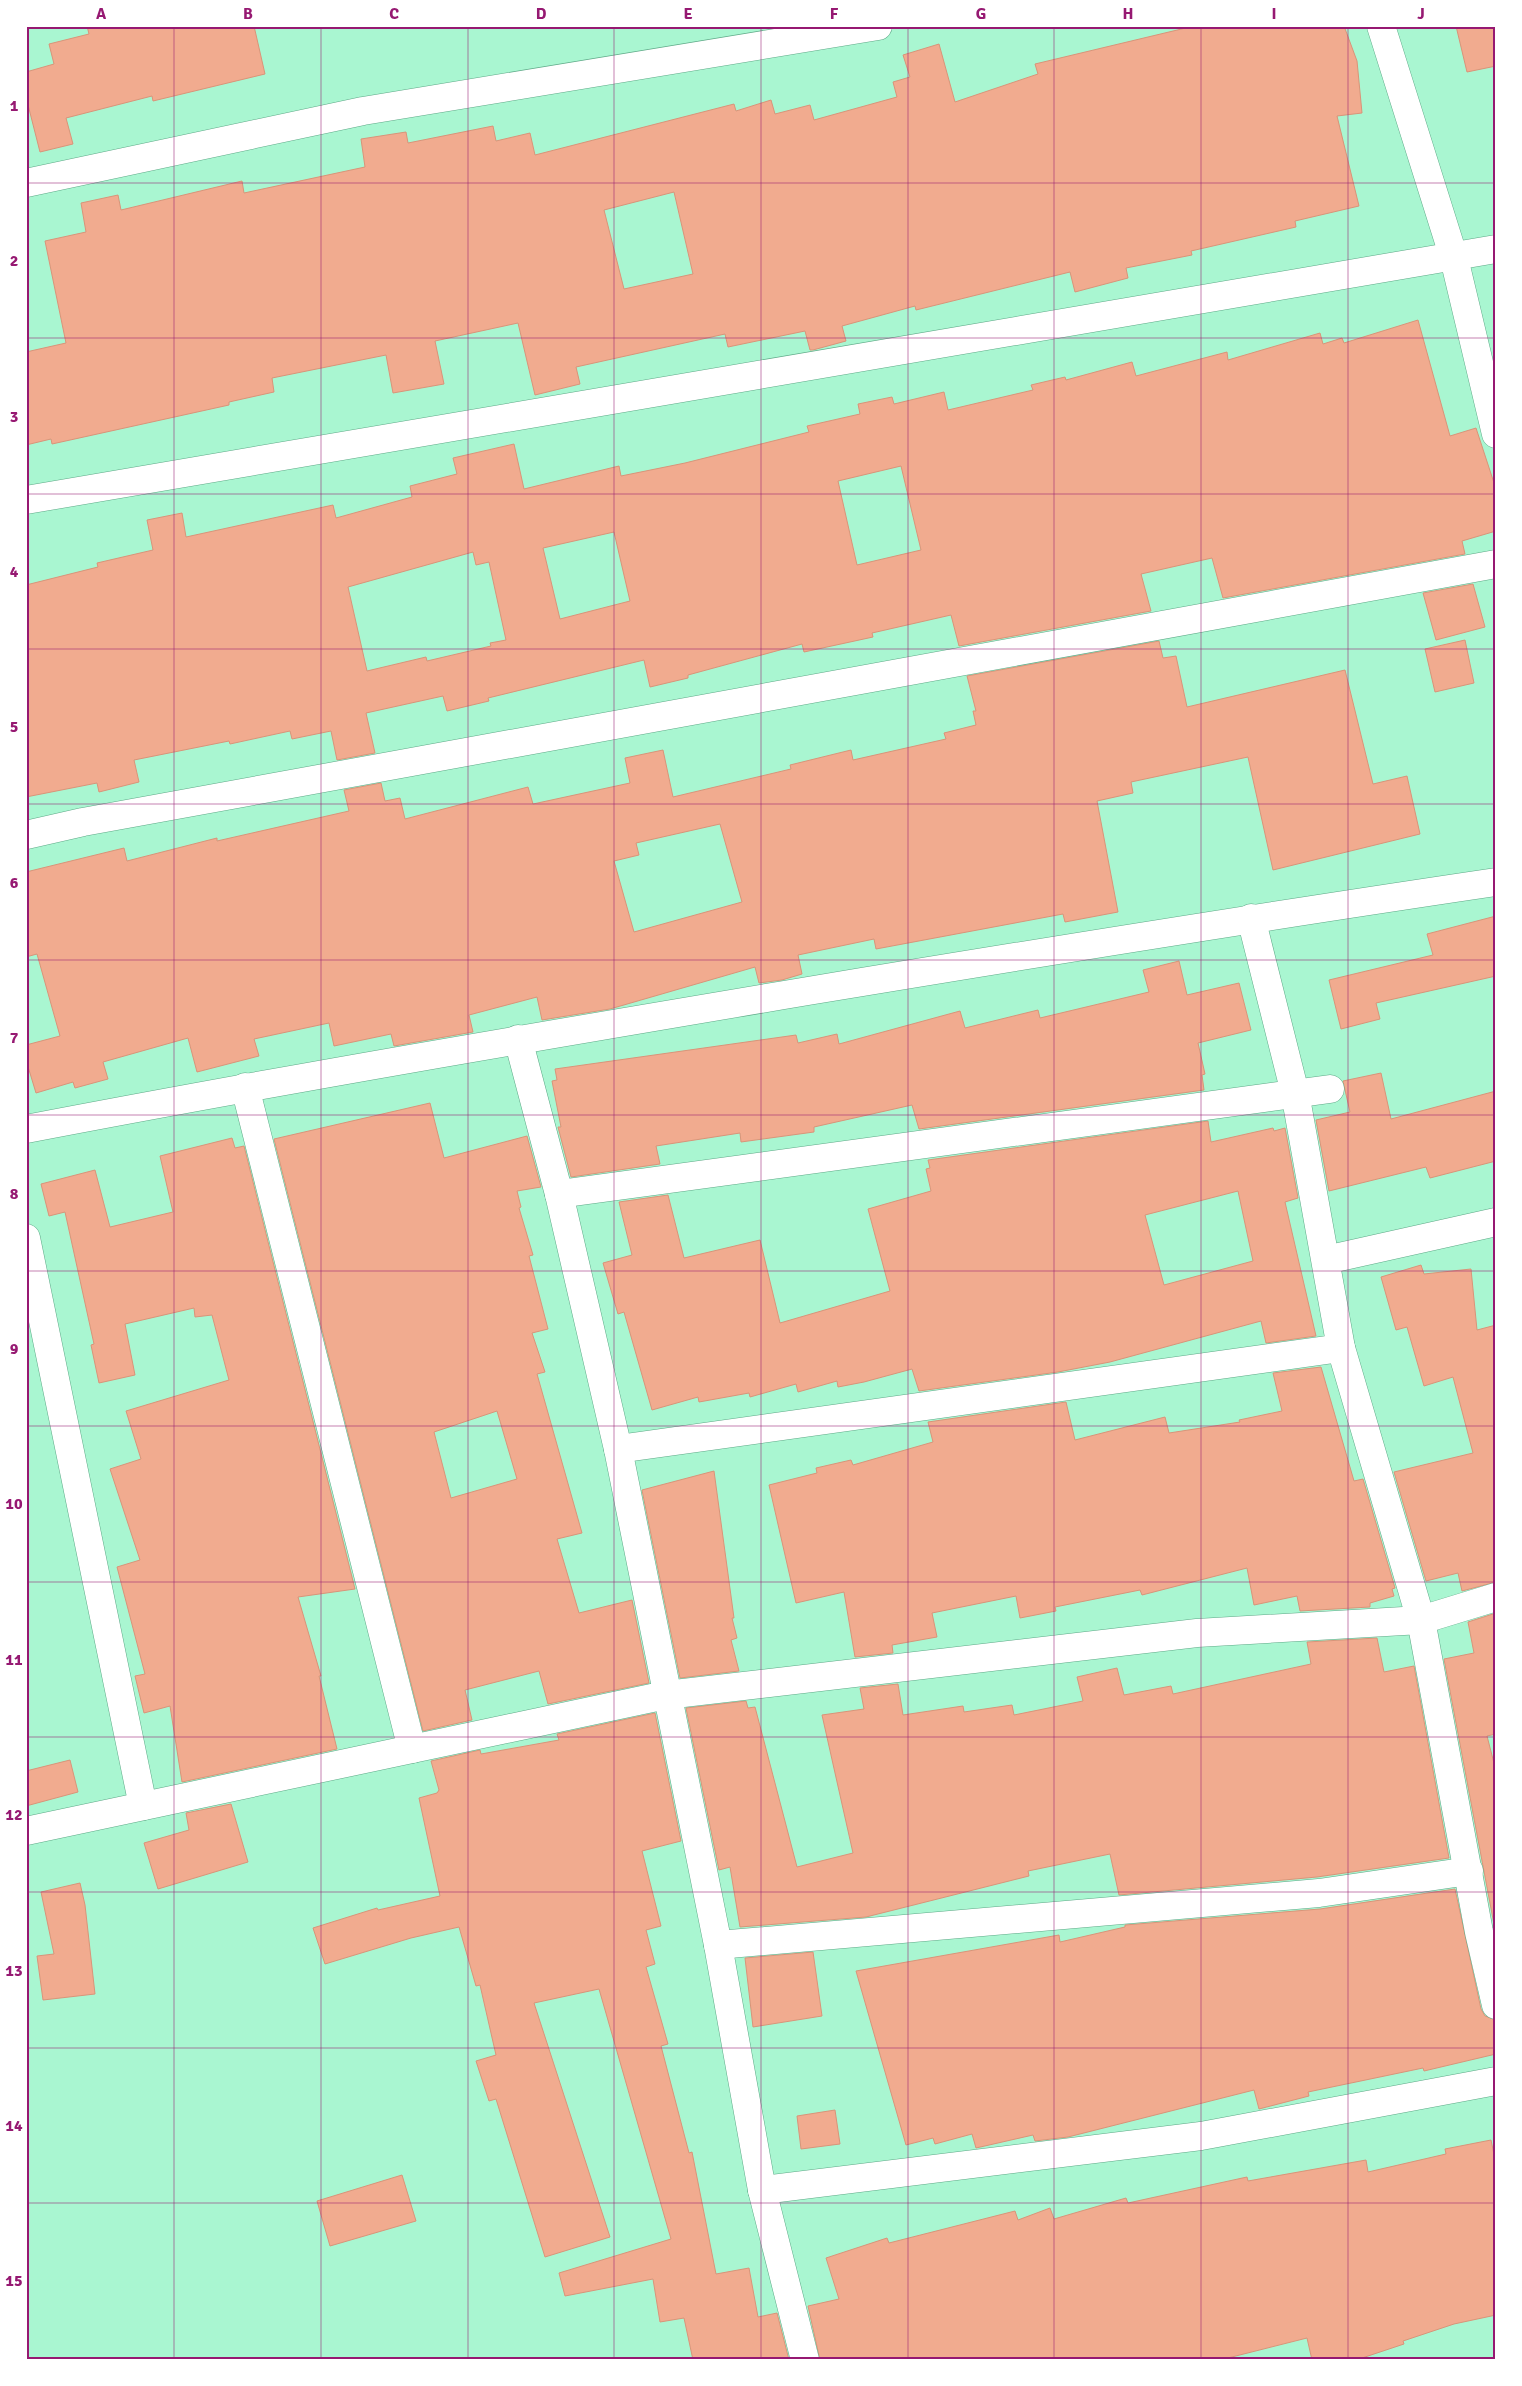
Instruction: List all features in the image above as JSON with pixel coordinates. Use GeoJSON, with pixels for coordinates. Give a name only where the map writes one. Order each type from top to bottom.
{"type":"FeatureCollection","features":[{"type":"Feature","properties":{"kind":"street"},"geometry":{"type":"LineString","coordinates":[[26,183],[363,111],[878,26]]}},
{"type":"Feature","properties":{"kind":"street"},"geometry":{"type":"LineString","coordinates":[[1381,26],[1454,258],[1496,434]]}},
{"type":"Feature","properties":{"kind":"street"},"geometry":{"type":"LineString","coordinates":[[26,500],[1454,258],[1496,249]]}},
{"type":"Feature","properties":{"kind":"street"},"geometry":{"type":"LineString","coordinates":[[26,835],[102,818],[1496,564]]}},
{"type":"Feature","properties":{"kind":"street"},"geometry":{"type":"LineString","coordinates":[[26,1129],[245,1087],[518,1040],[1251,918],[1496,882]]}},
{"type":"Feature","properties":{"kind":"street"},"geometry":{"type":"LineString","coordinates":[[1251,918],[1296,1093],[1341,1348],[1421,1620],[1469,1870],[1487,1930],[1496,2005]]}},
{"type":"Feature","properties":{"kind":"street"},"geometry":{"type":"LineString","coordinates":[[518,1040],[559,1194],[618,1448],[666,1695],[718,1945],[762,2190],[805,2360]]}},
{"type":"Feature","properties":{"kind":"street"},"geometry":{"type":"LineString","coordinates":[[245,1087],[412,1749]]}},
{"type":"Feature","properties":{"kind":"street"},"geometry":{"type":"LineString","coordinates":[[559,1194],[1330,1089]]}},
{"type":"Feature","properties":{"kind":"street"},"geometry":{"type":"LineString","coordinates":[[1326,1260],[1496,1222]]}},
{"type":"Feature","properties":{"kind":"street"},"geometry":{"type":"LineString","coordinates":[[26,1238],[143,1806]]}},
{"type":"Feature","properties":{"kind":"street"},"geometry":{"type":"LineString","coordinates":[[618,1448],[1341,1348]]}},
{"type":"Feature","properties":{"kind":"street"},"geometry":{"type":"LineString","coordinates":[[26,1831],[666,1695],[1197,1633],[1421,1620],[1496,1597]]}},
{"type":"Feature","properties":{"kind":"street"},"geometry":{"type":"LineString","coordinates":[[718,1945],[1319,1893],[1469,1870]]}},
{"type":"Feature","properties":{"kind":"street"},"geometry":{"type":"LineString","coordinates":[[762,2190],[1201,2136],[1496,2081]]}},
{"type":"Feature","properties":{"kind":"building"},"geometry":{"type":"Polygon","coordinates":[[[87,26],[254,26],[265,74],[153,101],[152,96],[66,118],[73,144],[40,152],[26,97],[26,72],[54,64],[49,44],[89,34],[87,26]]]}},
{"type":"Feature","properties":{"kind":"building"},"geometry":{"type":"Polygon","coordinates":[[[1194,26],[1344,26],[1357,61],[1362,113],[1337,116],[1359,206],[1295,221],[1296,227],[1191,251],[1192,255],[1126,268],[1128,278],[1075,292],[1070,272],[916,310],[915,306],[842,326],[846,341],[813,350],[810,350],[805,331],[728,347],[725,334],[576,367],[580,384],[535,395],[518,323],[435,341],[444,384],[393,393],[386,355],[272,378],[274,392],[229,402],[229,405],[52,444],[51,439],[26,445],[26,352],[66,343],[45,241],[86,232],[81,203],[118,195],[121,210],[242,181],[244,193],[365,167],[361,139],[406,132],[408,143],[493,126],[496,141],[530,133],[535,155],[734,104],[736,111],[771,100],[775,114],[810,105],[814,120],[897,97],[893,82],[910,77],[903,55],[939,44],[955,102],[1038,74],[1035,64],[1194,26]],[[674,192],[604,210],[624,289],[693,274],[674,192]]]}},
{"type":"Feature","properties":{"kind":"building"},"geometry":{"type":"Polygon","coordinates":[[[1456,26],[1496,26],[1496,66],[1467,72],[1456,26]]]}},
{"type":"Feature","properties":{"kind":"building"},"geometry":{"type":"Polygon","coordinates":[[[1418,320],[1450,436],[1476,428],[1496,489],[1496,531],[1462,541],[1465,554],[1223,598],[1212,558],[1141,574],[1151,611],[959,646],[951,615],[872,633],[873,637],[804,652],[802,644],[688,675],[688,678],[650,687],[644,660],[488,698],[489,701],[447,711],[443,696],[366,713],[375,753],[337,760],[331,731],[292,739],[290,731],[230,744],[229,741],[134,760],[139,782],[99,792],[97,783],[26,797],[26,585],[98,567],[97,563],[153,550],[147,520],[182,513],[186,537],[333,505],[336,518],[412,497],[410,486],[457,474],[453,458],[514,444],[524,489],[619,466],[621,476],[685,463],[809,432],[807,426],[860,414],[858,404],[892,397],[894,404],[944,392],[948,410],[1033,390],[1031,385],[1065,377],[1066,380],[1132,362],[1136,376],[1227,352],[1228,360],[1320,333],[1323,344],[1342,338],[1344,343],[1418,320]],[[901,466],[838,481],[857,565],[921,550],[901,466]],[[614,532],[543,548],[560,619],[630,601],[614,532]],[[473,552],[348,587],[367,671],[426,657],[427,661],[491,646],[490,643],[506,640],[489,562],[476,565],[473,552]]]}},
{"type":"Feature","properties":{"kind":"building"},"geometry":{"type":"Polygon","coordinates":[[[1473,584],[1485,627],[1436,640],[1423,593],[1473,584]]]}},
{"type":"Feature","properties":{"kind":"building"},"geometry":{"type":"Polygon","coordinates":[[[1465,640],[1474,683],[1435,692],[1425,649],[1465,640]]]}},
{"type":"Feature","properties":{"kind":"building"},"geometry":{"type":"Polygon","coordinates":[[[1159,641],[1163,658],[1176,656],[1187,707],[1345,670],[1373,784],[1407,776],[1420,834],[1273,870],[1248,757],[1131,782],[1133,793],[1097,801],[1118,912],[1065,922],[1063,914],[876,949],[874,939],[798,955],[802,974],[782,980],[759,983],[755,967],[610,1009],[542,1020],[537,997],[469,1015],[473,1032],[394,1046],[391,1034],[334,1046],[329,1023],[254,1039],[259,1056],[197,1072],[188,1038],[103,1062],[108,1079],[75,1088],[73,1082],[36,1093],[26,1060],[26,1045],[60,1036],[37,954],[26,957],[26,872],[124,848],[127,861],[217,838],[217,841],[349,811],[344,790],[381,783],[385,801],[400,798],[405,819],[528,787],[533,804],[630,783],[625,758],[663,750],[673,797],[791,769],[790,765],[851,750],[853,760],[946,739],[944,733],[976,725],[973,711],[976,711],[967,676],[1159,641]],[[720,824],[636,843],[639,855],[614,861],[634,932],[742,902],[720,824]]]}},
{"type":"Feature","properties":{"kind":"building"},"geometry":{"type":"Polygon","coordinates":[[[1496,916],[1496,976],[1376,1003],[1380,1019],[1341,1029],[1329,980],[1433,955],[1427,934],[1496,916]]]}},
{"type":"Feature","properties":{"kind":"building"},"geometry":{"type":"Polygon","coordinates":[[[1179,961],[1187,995],[1239,983],[1251,1030],[1198,1043],[1205,1074],[1202,1075],[1204,1090],[919,1129],[912,1105],[814,1127],[814,1132],[741,1142],[740,1133],[656,1146],[660,1164],[571,1177],[558,1127],[561,1127],[552,1081],[557,1080],[555,1069],[796,1035],[798,1043],[837,1034],[839,1044],[960,1011],[965,1028],[1038,1010],[1040,1018],[1149,992],[1143,970],[1179,961]]]}},
{"type":"Feature","properties":{"kind":"building"},"geometry":{"type":"Polygon","coordinates":[[[1381,1073],[1391,1119],[1496,1091],[1496,1161],[1430,1178],[1426,1167],[1329,1191],[1316,1120],[1350,1112],[1343,1081],[1381,1073]]]}},
{"type":"Feature","properties":{"kind":"building"},"geometry":{"type":"Polygon","coordinates":[[[430,1103],[444,1158],[527,1136],[541,1187],[517,1191],[521,1207],[519,1208],[533,1255],[529,1256],[548,1329],[532,1333],[545,1372],[537,1374],[582,1533],[557,1539],[579,1613],[632,1600],[649,1683],[548,1704],[539,1671],[465,1690],[472,1720],[423,1731],[274,1139],[430,1103]],[[497,1411],[434,1432],[451,1498],[517,1479],[497,1411]]]}},
{"type":"Feature","properties":{"kind":"building"},"geometry":{"type":"Polygon","coordinates":[[[1208,1121],[1211,1142],[1273,1128],[1274,1131],[1285,1128],[1298,1198],[1285,1202],[1316,1336],[1266,1343],[1261,1321],[1110,1362],[1058,1372],[919,1391],[912,1369],[838,1387],[837,1381],[798,1392],[796,1384],[750,1397],[749,1393],[699,1402],[698,1397],[652,1410],[624,1312],[618,1314],[603,1263],[632,1255],[619,1202],[668,1195],[684,1258],[760,1240],[780,1323],[890,1291],[868,1209],[931,1191],[926,1169],[930,1168],[928,1160],[1208,1121]],[[1238,1191],[1145,1215],[1164,1285],[1253,1261],[1238,1191]]]}},
{"type":"Feature","properties":{"kind":"building"},"geometry":{"type":"Polygon","coordinates":[[[232,1138],[235,1148],[244,1146],[355,1589],[298,1597],[321,1676],[319,1676],[337,1749],[182,1782],[170,1706],[144,1713],[135,1676],[145,1674],[117,1567],[140,1560],[110,1469],[141,1459],[126,1411],[229,1380],[212,1315],[195,1317],[194,1308],[125,1324],[135,1375],[99,1383],[91,1345],[94,1344],[65,1212],[49,1216],[41,1184],[95,1170],[110,1227],[173,1212],[160,1156],[232,1138]]]}},
{"type":"Feature","properties":{"kind":"building"},"geometry":{"type":"Polygon","coordinates":[[[1421,1265],[1424,1274],[1471,1269],[1477,1330],[1496,1325],[1496,1582],[1462,1591],[1458,1573],[1426,1581],[1394,1472],[1473,1453],[1453,1377],[1424,1386],[1407,1327],[1396,1330],[1381,1277],[1421,1265]]]}},
{"type":"Feature","properties":{"kind":"building"},"geometry":{"type":"Polygon","coordinates":[[[1321,1367],[1354,1481],[1363,1479],[1395,1588],[1392,1589],[1394,1596],[1370,1603],[1370,1607],[1300,1611],[1297,1596],[1254,1605],[1247,1568],[1142,1595],[1140,1590],[1055,1607],[1056,1611],[1020,1618],[1016,1596],[932,1613],[937,1637],[892,1645],[893,1653],[855,1657],[844,1592],[796,1603],[769,1485],[817,1473],[816,1468],[851,1460],[853,1465],[933,1442],[928,1422],[1066,1402],[1075,1440],[1165,1417],[1169,1433],[1240,1422],[1239,1420],[1282,1411],[1273,1373],[1321,1367]]]}},
{"type":"Feature","properties":{"kind":"building"},"geometry":{"type":"Polygon","coordinates":[[[714,1471],[734,1618],[732,1618],[737,1638],[731,1640],[739,1671],[680,1678],[642,1490],[714,1471]]]}},
{"type":"Feature","properties":{"kind":"building"},"geometry":{"type":"Polygon","coordinates":[[[1496,1613],[1496,1734],[1487,1736],[1496,1771],[1496,1935],[1444,1659],[1474,1653],[1468,1622],[1496,1613]]]}},
{"type":"Feature","properties":{"kind":"building"},"geometry":{"type":"Polygon","coordinates":[[[1377,1638],[1384,1672],[1414,1666],[1449,1858],[1317,1877],[1119,1895],[1110,1854],[1028,1871],[1029,1876],[866,1917],[740,1927],[730,1867],[719,1870],[686,1708],[746,1701],[748,1708],[755,1707],[797,1867],[853,1853],[822,1715],[864,1709],[860,1688],[898,1684],[903,1715],[963,1706],[964,1712],[1012,1705],[1014,1715],[1083,1701],[1077,1677],[1117,1668],[1124,1695],[1171,1686],[1173,1694],[1311,1664],[1307,1642],[1377,1638]]]}},
{"type":"Feature","properties":{"kind":"building"},"geometry":{"type":"Polygon","coordinates":[[[655,1713],[681,1841],[642,1851],[661,1926],[646,1930],[655,1964],[646,1967],[668,2044],[661,2046],[689,2153],[692,2152],[716,2274],[749,2268],[758,2317],[777,2313],[789,2360],[693,2360],[684,2318],[660,2322],[653,2279],[565,2296],[559,2273],[671,2239],[599,1989],[534,2003],[610,2237],[545,2257],[496,2099],[489,2101],[476,2061],[496,2055],[480,1985],[476,1986],[459,1927],[411,1938],[325,1964],[313,1928],[377,1908],[378,1910],[440,1896],[419,1798],[437,1793],[439,1790],[431,1761],[480,1750],[481,1754],[559,1740],[557,1734],[655,1713]]]}},
{"type":"Feature","properties":{"kind":"building"},"geometry":{"type":"Polygon","coordinates":[[[70,1760],[78,1792],[26,1806],[26,1771],[70,1760]]]}},
{"type":"Feature","properties":{"kind":"building"},"geometry":{"type":"Polygon","coordinates":[[[231,1804],[248,1862],[158,1889],[144,1843],[189,1830],[186,1813],[231,1804]]]}},
{"type":"Feature","properties":{"kind":"building"},"geometry":{"type":"Polygon","coordinates":[[[80,1883],[85,1905],[95,1994],[43,2000],[37,1956],[54,1954],[41,1892],[80,1883]]]}},
{"type":"Feature","properties":{"kind":"building"},"geometry":{"type":"Polygon","coordinates":[[[1455,1889],[1481,2009],[1485,2016],[1496,2020],[1496,2054],[1424,2071],[1423,2068],[1308,2092],[1309,2096],[1259,2109],[1254,2090],[1068,2137],[1035,2141],[1033,2135],[976,2148],[972,2134],[935,2144],[933,2138],[906,2145],[856,1971],[1059,1935],[1060,1942],[1125,1927],[1125,1925],[1320,1909],[1455,1889]]]}},
{"type":"Feature","properties":{"kind":"building"},"geometry":{"type":"Polygon","coordinates":[[[813,1952],[822,2016],[753,2027],[745,1958],[813,1952]]]}},
{"type":"Feature","properties":{"kind":"building"},"geometry":{"type":"Polygon","coordinates":[[[835,2110],[840,2144],[801,2149],[797,2116],[835,2110]]]}},
{"type":"Feature","properties":{"kind":"building"},"geometry":{"type":"Polygon","coordinates":[[[1491,2140],[1496,2164],[1496,2315],[1454,2324],[1403,2341],[1404,2344],[1356,2360],[1312,2360],[1307,2338],[1220,2360],[820,2360],[808,2306],[839,2299],[826,2258],[887,2238],[889,2243],[1015,2211],[1018,2220],[1050,2208],[1054,2219],[1126,2198],[1128,2203],[1247,2177],[1248,2181],[1366,2160],[1368,2172],[1446,2154],[1445,2149],[1491,2140]]]}},
{"type":"Feature","properties":{"kind":"building"},"geometry":{"type":"Polygon","coordinates":[[[402,2175],[416,2221],[330,2246],[317,2201],[402,2175]]]}}]}
